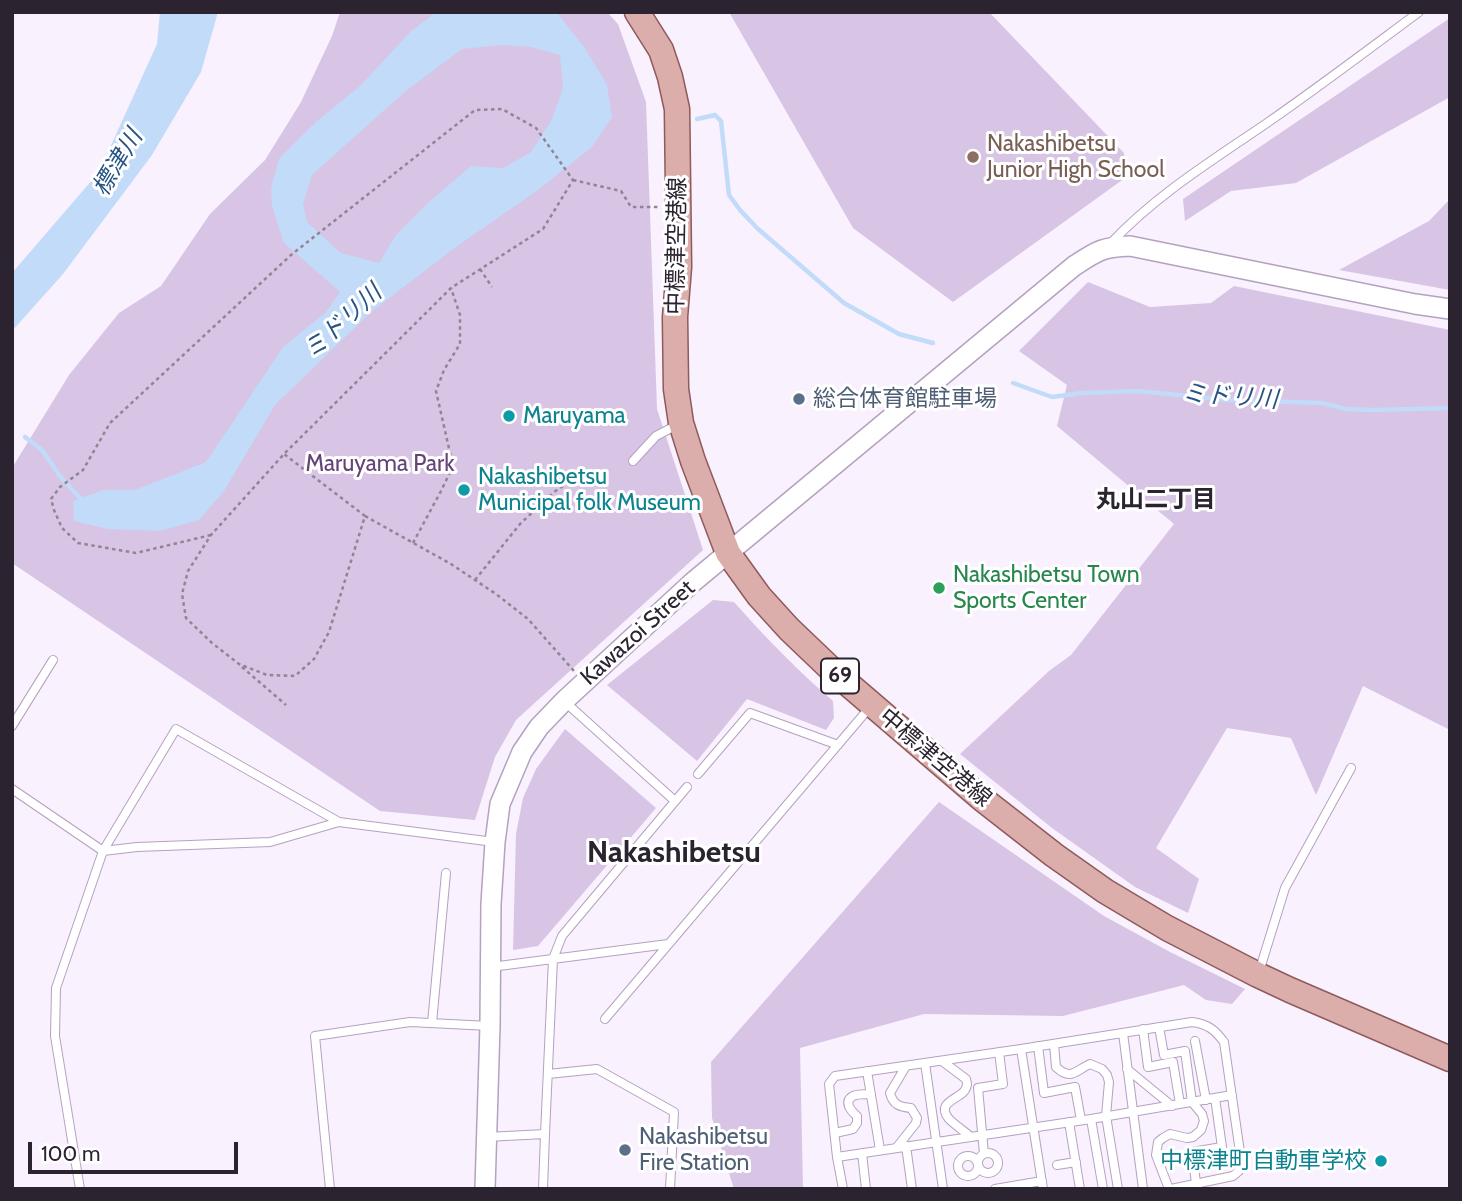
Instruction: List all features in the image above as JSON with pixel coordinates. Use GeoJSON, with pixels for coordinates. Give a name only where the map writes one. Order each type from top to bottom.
{"type":"FeatureCollection","features":[{"type":"Feature","properties":{"kind":"main road","name":"中標津空港線"},"geometry":{"type":"LineString","coordinates":[[637,12],[662,50],[677,109],[679,267],[675,317],[676,389],[681,423],[728,553],[760,596],[789,629],[872,705],[981,798],[1084,877],[1167,928],[1258,975],[1450,1059]]}},
{"type":"Feature","properties":{"kind":"street"},"geometry":{"type":"LineString","coordinates":[[1108,247],[1130,246],[1450,309]]}},
{"type":"Feature","properties":{"kind":"street","name":"Kawazoi Street"},"geometry":{"type":"LineString","coordinates":[[485,1189],[491,904],[495,842],[500,804],[522,752],[539,727],[564,701],[683,591],[1074,266],[1108,247]]}},
{"type":"Feature","properties":{"kind":"lane"},"geometry":{"type":"LineString","coordinates":[[1108,247],[1130,223],[1164,194],[1305,97],[1419,12]]}},
{"type":"Feature","properties":{"kind":"lane"},"geometry":{"type":"LineString","coordinates":[[633,461],[656,436],[681,423]]}},
{"type":"Feature","properties":{"kind":"lane"},"geometry":{"type":"LineString","coordinates":[[12,726],[53,660]]}},
{"type":"Feature","properties":{"kind":"lane"},"geometry":{"type":"LineString","coordinates":[[564,701],[675,801]]}},
{"type":"Feature","properties":{"kind":"lane"},"geometry":{"type":"LineString","coordinates":[[605,1019],[872,705]]}},
{"type":"Feature","properties":{"kind":"lane"},"geometry":{"type":"LineString","coordinates":[[698,774],[750,713],[838,745]]}},
{"type":"Feature","properties":{"kind":"lane"},"geometry":{"type":"LineString","coordinates":[[80,1189],[55,1036],[56,988],[103,851],[176,729],[339,822],[495,842]]}},
{"type":"Feature","properties":{"kind":"lane"},"geometry":{"type":"LineString","coordinates":[[1258,975],[1285,888],[1351,768]]}},
{"type":"Feature","properties":{"kind":"lane"},"geometry":{"type":"LineString","coordinates":[[543,1189],[553,958],[562,936],[687,787]]}},
{"type":"Feature","properties":{"kind":"lane"},"geometry":{"type":"LineString","coordinates":[[12,789],[103,851],[136,847],[270,842],[339,822]]}},
{"type":"Feature","properties":{"kind":"lane"},"geometry":{"type":"LineString","coordinates":[[432,1023],[446,873]]}},
{"type":"Feature","properties":{"kind":"lane"},"geometry":{"type":"LineString","coordinates":[[490,967],[668,944]]}},
{"type":"Feature","properties":{"kind":"lane"},"geometry":{"type":"LineString","coordinates":[[843,1189],[829,1084],[835,1076],[1192,1021],[1213,1028],[1224,1042],[1241,1159],[1239,1171],[1233,1176],[1170,1189],[1155,1152],[1157,1146],[1167,1135],[1190,1138],[1203,1126],[1203,1117],[1192,1102],[1185,1051],[1164,1055],[1159,1027]]}},
{"type":"Feature","properties":{"kind":"lane"},"geometry":{"type":"LineString","coordinates":[[330,1189],[314,1036],[410,1022],[490,1026]]}},
{"type":"Feature","properties":{"kind":"lane"},"geometry":{"type":"LineString","coordinates":[[1143,1030],[1148,1067],[1173,1062],[1176,1105]]}},
{"type":"Feature","properties":{"kind":"lane"},"geometry":{"type":"LineString","coordinates":[[1123,1033],[1143,1189]]}},
{"type":"Feature","properties":{"kind":"lane"},"geometry":{"type":"LineString","coordinates":[[1195,1041],[1199,1066],[1222,1147],[1192,1152],[1196,1183]]}},
{"type":"Feature","properties":{"kind":"lane"},"geometry":{"type":"LineString","coordinates":[[1054,1044],[1056,1067],[1062,1072],[1076,1073],[1090,1065],[1102,1069],[1107,1075],[1109,1082],[1106,1116],[1118,1189]]}},
{"type":"Feature","properties":{"kind":"lane"},"geometry":{"type":"LineString","coordinates":[[1038,1046],[1044,1093],[1075,1087],[1086,1120],[1102,1189]]}},
{"type":"Feature","properties":{"kind":"lane"},"geometry":{"type":"LineString","coordinates":[[995,1189],[1042,1185],[1021,1049]]}},
{"type":"Feature","properties":{"kind":"lane"},"geometry":{"type":"LineString","coordinates":[[985,1154],[978,1088],[1003,1084],[999,1052]]}},
{"type":"Feature","properties":{"kind":"lane"},"geometry":{"type":"LineString","coordinates":[[942,1061],[966,1079],[965,1090],[951,1099],[946,1105],[946,1112],[950,1119],[971,1137]]}},
{"type":"Feature","properties":{"kind":"lane"},"geometry":{"type":"LineString","coordinates":[[926,1063],[943,1189]]}},
{"type":"Feature","properties":{"kind":"lane"},"geometry":{"type":"LineString","coordinates":[[1199,1066],[1212,1064]]}},
{"type":"Feature","properties":{"kind":"lane"},"geometry":{"type":"LineString","coordinates":[[906,1066],[890,1093],[895,1104],[911,1108],[917,1118],[901,1147],[912,1189]]}},
{"type":"Feature","properties":{"kind":"lane"},"geometry":{"type":"LineString","coordinates":[[548,1074],[597,1069],[674,1112],[670,1189]]}},
{"type":"Feature","properties":{"kind":"lane"},"geometry":{"type":"LineString","coordinates":[[1127,1069],[1176,1105]]}},
{"type":"Feature","properties":{"kind":"lane"},"geometry":{"type":"LineString","coordinates":[[867,1071],[880,1150]]}},
{"type":"Feature","properties":{"kind":"lane"},"geometry":{"type":"LineString","coordinates":[[1150,1087],[1157,1078]]}},
{"type":"Feature","properties":{"kind":"lane"},"geometry":{"type":"LineString","coordinates":[[835,1133],[853,1129],[856,1123],[857,1116],[851,1112],[849,1099],[854,1095],[871,1094]]}},
{"type":"Feature","properties":{"kind":"lane"},"geometry":{"type":"LineString","coordinates":[[837,1157],[1232,1095]]}},
{"type":"Feature","properties":{"kind":"lane"},"geometry":{"type":"LineString","coordinates":[[1069,1122],[1080,1189]]}},
{"type":"Feature","properties":{"kind":"lane"},"geometry":{"type":"LineString","coordinates":[[486,1137],[545,1134]]}},
{"type":"Feature","properties":{"kind":"lane"},"geometry":{"type":"LineString","coordinates":[[862,1153],[866,1189]]}},
{"type":"Feature","properties":{"kind":"lane"},"geometry":{"type":"LineString","coordinates":[[958,1167],[961,1160],[968,1156],[974,1158],[978,1165],[986,1172],[991,1172],[996,1169],[998,1161],[992,1154],[985,1154],[980,1157],[978,1165],[976,1173],[969,1176],[962,1174],[958,1167]]}},
{"type":"Feature","properties":{"kind":"lane"},"geometry":{"type":"LineString","coordinates":[[1057,1165],[1076,1163]]}},
{"type":"Feature","properties":{"kind":"lane"},"geometry":{"type":"LineString","coordinates":[[941,1170],[958,1167]]}},
{"type":"Feature","properties":{"kind":"path"},"geometry":{"type":"LineString","coordinates":[[211,535],[136,553],[79,543],[62,528],[51,499],[60,487],[83,470],[110,423],[291,254],[475,110],[502,109],[536,128],[573,180],[621,191],[631,206],[679,208]]}},
{"type":"Feature","properties":{"kind":"path"},"geometry":{"type":"LineString","coordinates":[[286,705],[186,618],[182,594],[188,571],[211,535],[284,454],[451,288],[543,229],[573,180]]}},
{"type":"Feature","properties":{"kind":"path"},"geometry":{"type":"LineString","coordinates":[[480,269],[492,287]]}},
{"type":"Feature","properties":{"kind":"path"},"geometry":{"type":"LineString","coordinates":[[413,542],[453,466],[436,391],[444,370],[460,344],[460,315],[451,288]]}},
{"type":"Feature","properties":{"kind":"path"},"geometry":{"type":"LineString","coordinates":[[284,454],[365,516],[451,564],[528,619],[574,671]]}},
{"type":"Feature","properties":{"kind":"path"},"geometry":{"type":"LineString","coordinates":[[475,580],[520,524],[554,492],[589,469]]}},
{"type":"Feature","properties":{"kind":"path"},"geometry":{"type":"LineString","coordinates":[[239,664],[267,676],[295,676],[314,659],[329,632],[365,516]]}},
{"type":"Feature","properties":{"kind":"green space","name":"Maruyama Park"},"geometry":{"type":"Polygon","coordinates":[[[340,12],[607,12],[618,24],[646,102],[657,409],[703,550],[516,720],[495,757],[475,820],[380,811],[12,563],[12,468],[69,375],[119,313],[161,286],[210,214],[265,160],[301,102],[332,36],[340,12]]]}},
{"type":"Feature","properties":{"kind":"green space"},"geometry":{"type":"Polygon","coordinates":[[[729,12],[989,12],[1124,153],[1125,178],[953,302],[853,228],[729,12]]]}},
{"type":"Feature","properties":{"kind":"green space"},"geometry":{"type":"Polygon","coordinates":[[[1450,18],[1450,97],[1296,183],[1231,191],[1185,221],[1183,199],[1450,18]]]}},
{"type":"Feature","properties":{"kind":"green space"},"geometry":{"type":"Polygon","coordinates":[[[1450,199],[1450,290],[1339,270],[1429,221],[1450,199]]]}},
{"type":"Feature","properties":{"kind":"green space"},"geometry":{"type":"Polygon","coordinates":[[[1088,282],[1150,307],[1211,303],[1234,286],[1450,330],[1450,730],[1363,686],[1316,795],[1291,738],[1227,728],[1156,848],[1199,879],[1188,913],[1135,887],[1052,828],[960,754],[1049,671],[1071,655],[1174,524],[1057,426],[1067,385],[1019,351],[1088,282]]]}},
{"type":"Feature","properties":{"kind":"green space"},"geometry":{"type":"Polygon","coordinates":[[[713,600],[734,602],[782,653],[833,701],[834,718],[826,730],[747,699],[697,761],[607,685],[713,600]]]}},
{"type":"Feature","properties":{"kind":"green space"},"geometry":{"type":"Polygon","coordinates":[[[565,729],[656,808],[538,946],[513,950],[516,834],[523,798],[536,769],[565,729]]]}},
{"type":"Feature","properties":{"kind":"green space"},"geometry":{"type":"Polygon","coordinates":[[[939,802],[1104,916],[1245,989],[1232,1004],[1206,1000],[1184,985],[1063,1016],[924,1014],[800,1048],[803,1189],[734,1189],[712,1118],[711,1062],[939,802]]]}},
{"type":"Feature","properties":{"kind":"water","name":"標津川"},"geometry":{"type":"Polygon","coordinates":[[[160,12],[218,12],[201,72],[152,155],[63,274],[12,331],[12,273],[99,172],[157,44],[160,12]]]}},
{"type":"Feature","properties":{"kind":"water"},"geometry":{"type":"Polygon","coordinates":[[[436,12],[555,12],[585,48],[607,85],[612,117],[592,147],[538,190],[456,247],[371,312],[275,405],[224,491],[199,520],[160,531],[108,529],[74,521],[73,501],[103,490],[135,490],[206,462],[283,347],[326,312],[340,292],[284,243],[272,206],[271,188],[279,159],[317,121],[360,86],[410,32],[436,12]],[[502,45],[462,49],[407,90],[312,175],[303,204],[307,222],[341,253],[379,263],[396,235],[471,166],[503,168],[531,152],[551,121],[563,88],[560,55],[531,47],[502,45]]]}},
{"type":"Feature","properties":{"kind":"waterway","name":"ミドリ川"},"geometry":{"type":"LineString","coordinates":[[697,119],[715,115],[721,121],[729,195],[757,228],[844,303],[899,334],[933,343]]}},
{"type":"Feature","properties":{"kind":"waterway","name":"ミドリ川"},"geometry":{"type":"LineString","coordinates":[[1013,383],[1052,397],[1138,391],[1228,400],[1322,403],[1346,409],[1450,408]]}},
{"type":"Feature","properties":{"kind":"waterway"},"geometry":{"type":"LineString","coordinates":[[25,437],[42,450],[60,476],[81,499],[86,499]]}},
{"type":"Feature","properties":{"kind":"place","name":"Nakashibetsu Junior High School"},"geometry":{"type":"Point","coordinates":[973,157]}},
{"type":"Feature","properties":{"kind":"place","name":"総合体育館駐車場"},"geometry":{"type":"Point","coordinates":[799,399]}},
{"type":"Feature","properties":{"kind":"place","name":"Maruyama"},"geometry":{"type":"Point","coordinates":[509,416]}},
{"type":"Feature","properties":{"kind":"place","name":"Nakashibetsu Municipal folk Museum"},"geometry":{"type":"Point","coordinates":[464,490]}},
{"type":"Feature","properties":{"kind":"place","name":"Nakashibetsu Town Sports Center"},"geometry":{"type":"Point","coordinates":[939,588]}},
{"type":"Feature","properties":{"kind":"place","name":"Nakashibetsu Fire Station"},"geometry":{"type":"Point","coordinates":[625,1150]}},
{"type":"Feature","properties":{"kind":"place","name":"中標津町自動車学校"},"geometry":{"type":"Point","coordinates":[1381,1161]}},
{"type":"Feature","properties":{"kind":"district","name":"丸山二丁目"},"geometry":{"type":"Point","coordinates":[1156,500]}},
{"type":"Feature","properties":{"kind":"district","name":"Nakashibetsu"},"geometry":{"type":"Point","coordinates":[674,853]}}]}
